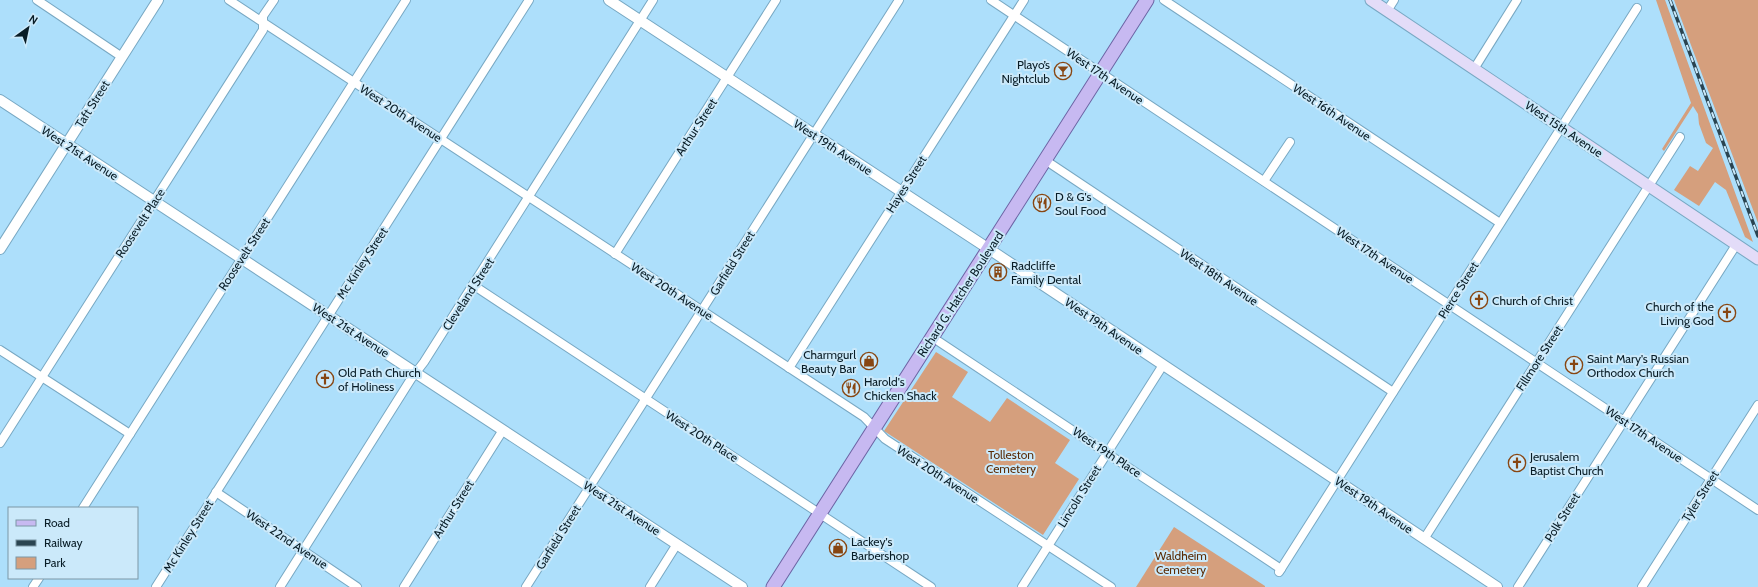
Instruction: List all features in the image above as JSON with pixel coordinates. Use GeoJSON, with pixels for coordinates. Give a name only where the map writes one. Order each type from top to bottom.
{"type":"FeatureCollection","features":[{"type":"Feature","properties":{"kind":"main road","name":"Richard G. Hatcher Boulevard"},"geometry":{"type":"LineString","coordinates":[[773,587],[1147,0]]}},
{"type":"Feature","properties":{"kind":"main road","name":"West 15th Avenue"},"geometry":{"type":"LineString","coordinates":[[1371,0],[1758,259]]}},
{"type":"Feature","properties":{"kind":"street"},"geometry":{"type":"LineString","coordinates":[[37,0],[122,57]]}},
{"type":"Feature","properties":{"kind":"street","name":"Taft Street"},"geometry":{"type":"LineString","coordinates":[[0,249],[158,0]]}},
{"type":"Feature","properties":{"kind":"street","name":"West 20th Avenue"},"geometry":{"type":"LineString","coordinates":[[229,0],[864,417],[885,440],[1111,587]]}},
{"type":"Feature","properties":{"kind":"street","name":"Roosevelt Place"},"geometry":{"type":"LineString","coordinates":[[0,443],[263,30],[263,16],[274,0]]}},
{"type":"Feature","properties":{"kind":"street","name":"Roosevelt Street"},"geometry":{"type":"LineString","coordinates":[[84,507],[406,0]]}},
{"type":"Feature","properties":{"kind":"street","name":"Mc Kinley Street"},"geometry":{"type":"LineString","coordinates":[[156,587],[529,0]]}},
{"type":"Feature","properties":{"kind":"street","name":"West 19th Avenue"},"geometry":{"type":"LineString","coordinates":[[609,0],[989,249],[1497,587]]}},
{"type":"Feature","properties":{"kind":"street","name":"Cleveland Street"},"geometry":{"type":"LineString","coordinates":[[280,587],[653,0]]}},
{"type":"Feature","properties":{"kind":"street","name":"Arthur Street"},"geometry":{"type":"LineString","coordinates":[[615,254],[776,0]]}},
{"type":"Feature","properties":{"kind":"street","name":"Garfield Street"},"geometry":{"type":"LineString","coordinates":[[526,587],[899,0]]}},
{"type":"Feature","properties":{"kind":"street","name":"West 17th Avenue"},"geometry":{"type":"LineString","coordinates":[[991,0],[1758,510]]}},
{"type":"Feature","properties":{"kind":"street","name":"Hayes Street"},"geometry":{"type":"LineString","coordinates":[[789,368],[1024,0]]}},
{"type":"Feature","properties":{"kind":"street","name":"West 16th Avenue"},"geometry":{"type":"LineString","coordinates":[[1164,0],[1500,223]]}},
{"type":"Feature","properties":{"kind":"street"},"geometry":{"type":"LineString","coordinates":[[1387,11],[1394,0]]}},
{"type":"Feature","properties":{"kind":"street"},"geometry":{"type":"LineString","coordinates":[[1474,69],[1517,0]]}},
{"type":"Feature","properties":{"kind":"street","name":"Pierce Street"},"geometry":{"type":"LineString","coordinates":[[1280,570],[1637,8]]}},
{"type":"Feature","properties":{"kind":"street","name":"West 21st Avenue"},"geometry":{"type":"LineString","coordinates":[[0,100],[153,202],[742,587]]}},
{"type":"Feature","properties":{"kind":"street","name":"Fillmore Street"},"geometry":{"type":"LineString","coordinates":[[1424,539],[1680,137]]}},
{"type":"Feature","properties":{"kind":"street"},"geometry":{"type":"LineString","coordinates":[[1264,181],[1290,142]]}},
{"type":"Feature","properties":{"kind":"street","name":"West 18th Avenue"},"geometry":{"type":"LineString","coordinates":[[1045,160],[1393,392]]}},
{"type":"Feature","properties":{"kind":"street","name":"Polk Street"},"geometry":{"type":"LineString","coordinates":[[1518,587],[1736,245]]}},
{"type":"Feature","properties":{"kind":"street","name":"West 20th Place"},"geometry":{"type":"LineString","coordinates":[[473,285],[931,587]]}},
{"type":"Feature","properties":{"kind":"street","name":"West 19th Place"},"geometry":{"type":"LineString","coordinates":[[932,337],[1107,452],[1280,570]]}},
{"type":"Feature","properties":{"kind":"street"},"geometry":{"type":"LineString","coordinates":[[0,350],[130,434]]}},
{"type":"Feature","properties":{"kind":"street","name":"Lincoln Street"},"geometry":{"type":"LineString","coordinates":[[1022,587],[1163,365]]}},
{"type":"Feature","properties":{"kind":"street","name":"Tyler Street"},"geometry":{"type":"LineString","coordinates":[[1642,587],[1758,404]]}},
{"type":"Feature","properties":{"kind":"street","name":"Arthur Street"},"geometry":{"type":"LineString","coordinates":[[404,587],[503,430]]}},
{"type":"Feature","properties":{"kind":"street","name":"West 22nd Avenue"},"geometry":{"type":"LineString","coordinates":[[216,492],[357,587]]}},
{"type":"Feature","properties":{"kind":"street"},"geometry":{"type":"LineString","coordinates":[[650,587],[677,544]]}},
{"type":"Feature","properties":{"kind":"green space"},"geometry":{"type":"Polygon","coordinates":[[[1656,0],[1665,0],[1753,242],[1745,237],[1726,190],[1715,182],[1699,206],[1674,190],[1690,166],[1698,171],[1713,148],[1706,143],[1699,124],[1698,114],[1693,106],[1664,151],[1662,149],[1691,103],[1656,0]]]}},
{"type":"Feature","properties":{"kind":"green space"},"geometry":{"type":"Polygon","coordinates":[[[1674,0],[1758,0],[1758,223],[1674,0]]]}},
{"type":"Feature","properties":{"kind":"green space","name":"Tolleston Cemetery"},"geometry":{"type":"Polygon","coordinates":[[[936,352],[968,372],[952,397],[990,422],[1007,398],[1070,440],[1055,463],[1079,479],[1043,535],[884,431],[936,352]]]}},
{"type":"Feature","properties":{"kind":"green space","name":"Waldheim Cemetery"},"geometry":{"type":"Polygon","coordinates":[[[1174,527],[1265,586],[1265,587],[1136,587],[1174,527]]]}},
{"type":"Feature","properties":{"kind":"railway"},"geometry":{"type":"LineString","coordinates":[[1670,0],[1758,236]]}},
{"type":"Feature","properties":{"kind":"place","name":"Playo’s Nightclub"},"geometry":{"type":"Point","coordinates":[1063,71]}},
{"type":"Feature","properties":{"kind":"place","name":"D & G's Soul Food"},"geometry":{"type":"Point","coordinates":[1042,203]}},
{"type":"Feature","properties":{"kind":"place","name":"Radcliffe Family Dental"},"geometry":{"type":"Point","coordinates":[998,272]}},
{"type":"Feature","properties":{"kind":"place","name":"Church of Christ"},"geometry":{"type":"Point","coordinates":[1479,300]}},
{"type":"Feature","properties":{"kind":"place","name":"Church of the Living God"},"geometry":{"type":"Point","coordinates":[1727,313]}},
{"type":"Feature","properties":{"kind":"place","name":"Charmgurl Beauty Bar"},"geometry":{"type":"Point","coordinates":[869,361]}},
{"type":"Feature","properties":{"kind":"place","name":"Saint Mary's Russian Orthodox Church"},"geometry":{"type":"Point","coordinates":[1574,365]}},
{"type":"Feature","properties":{"kind":"place","name":"Old Path Church of Holiness"},"geometry":{"type":"Point","coordinates":[325,379]}},
{"type":"Feature","properties":{"kind":"place","name":"Harold's Chicken Shack"},"geometry":{"type":"Point","coordinates":[851,388]}},
{"type":"Feature","properties":{"kind":"place","name":"Jerusalem Baptist Church"},"geometry":{"type":"Point","coordinates":[1517,463]}},
{"type":"Feature","properties":{"kind":"place","name":"Lackey's Barbershop"},"geometry":{"type":"Point","coordinates":[838,548]}}]}
